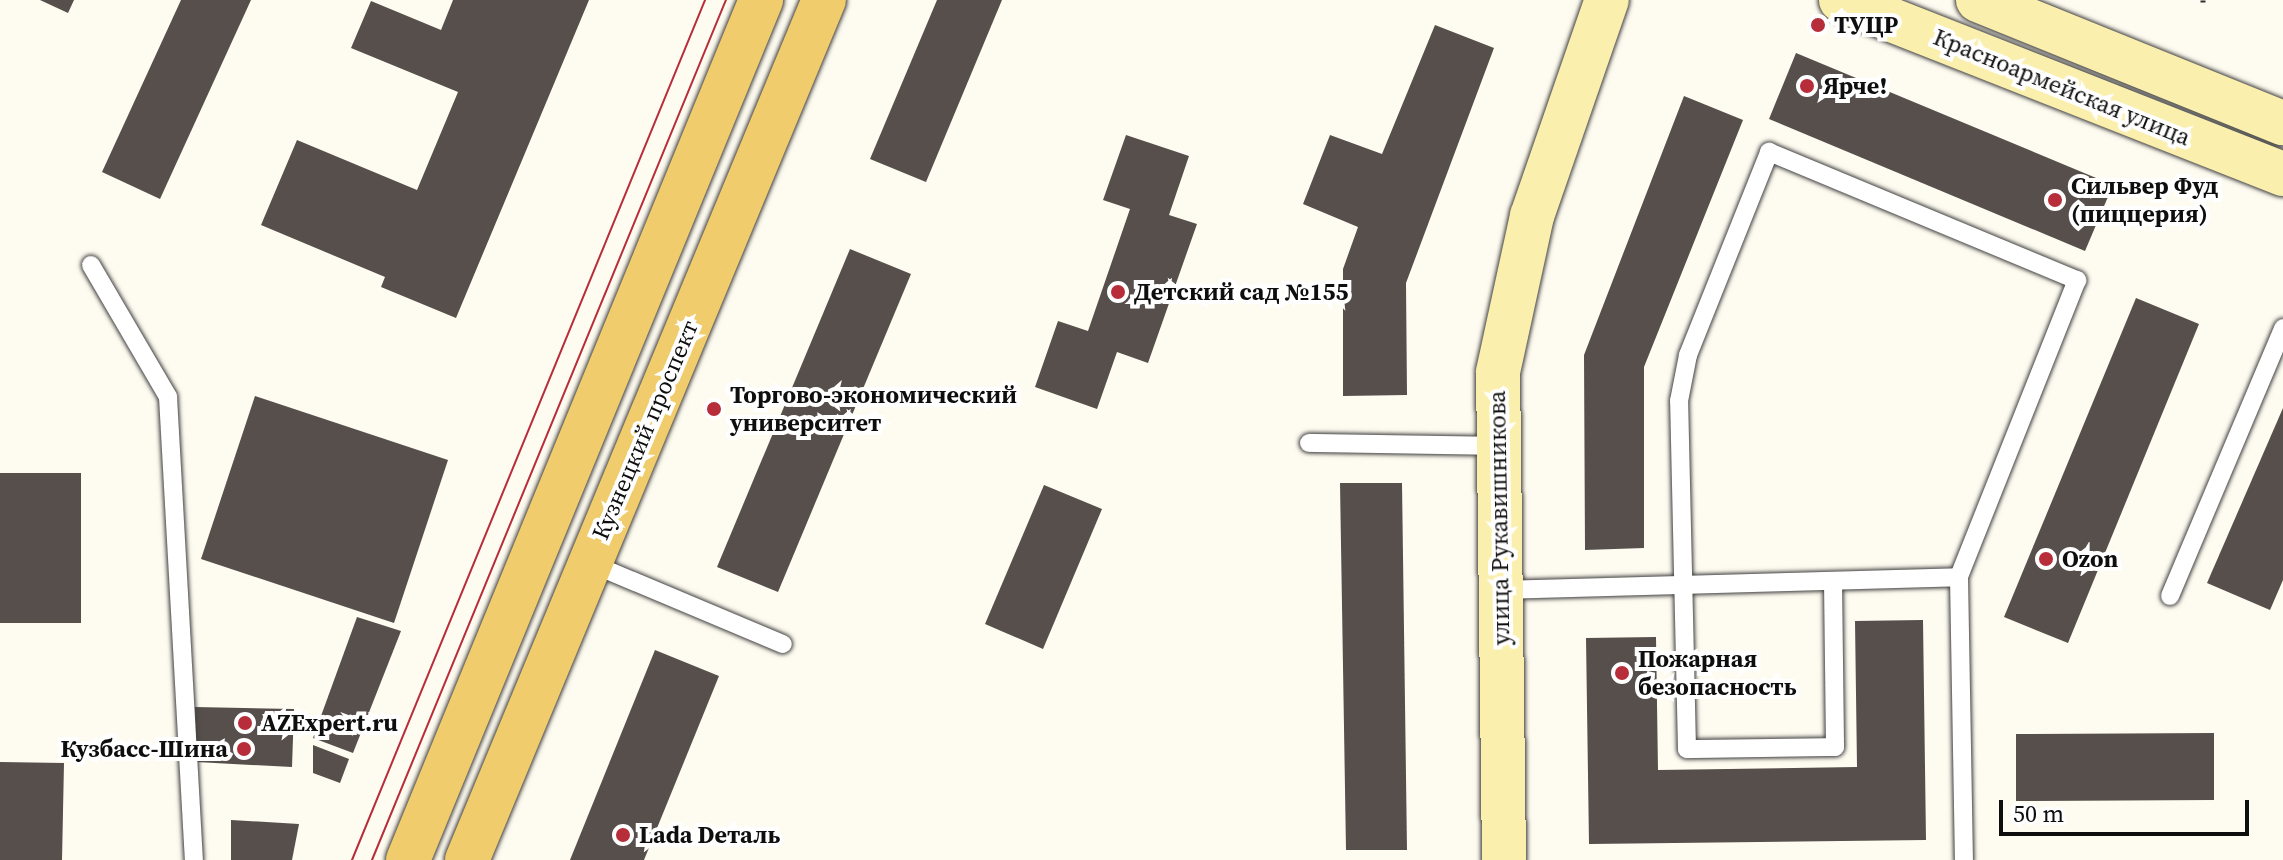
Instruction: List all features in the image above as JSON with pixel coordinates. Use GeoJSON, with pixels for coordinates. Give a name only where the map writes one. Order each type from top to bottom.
{"type":"FeatureCollection","features":[{"type":"Feature","properties":{"kind":"main road"},"geometry":{"type":"LineString","coordinates":[[408,860],[761,0]]}},
{"type":"Feature","properties":{"kind":"main road","name":"Кузнецкий проспект"},"geometry":{"type":"LineString","coordinates":[[467,860],[824,0]]}},
{"type":"Feature","properties":{"kind":"street","name":"улица Рукавишникова"},"geometry":{"type":"LineString","coordinates":[[1504,860],[1495,446],[1512,284],[1607,0]]}},
{"type":"Feature","properties":{"kind":"street","name":"Красноармейская улица"},"geometry":{"type":"LineString","coordinates":[[1841,0],[2283,174]]}},
{"type":"Feature","properties":{"kind":"street","name":"Красноармейская улица"},"geometry":{"type":"LineString","coordinates":[[1978,0],[2283,123]]}},
{"type":"Feature","properties":{"kind":"lane"},"geometry":{"type":"LineString","coordinates":[[1833,581],[1835,747],[1687,749],[1679,401],[1688,355],[1769,152],[2077,280],[1959,577],[1964,860]]}},
{"type":"Feature","properties":{"kind":"lane"},"geometry":{"type":"LineString","coordinates":[[91,265],[168,397],[194,860]]}},
{"type":"Feature","properties":{"kind":"lane"},"geometry":{"type":"LineString","coordinates":[[2170,596],[2283,328]]}},
{"type":"Feature","properties":{"kind":"lane"},"geometry":{"type":"LineString","coordinates":[[1309,443],[1495,446]]}},
{"type":"Feature","properties":{"kind":"lane"},"geometry":{"type":"LineString","coordinates":[[589,563],[783,644]]}},
{"type":"Feature","properties":{"kind":"lane"},"geometry":{"type":"LineString","coordinates":[[1500,590],[1959,577]]}},
{"type":"Feature","properties":{"kind":"building"},"geometry":{"type":"Polygon","coordinates":[[[40,0],[74,0],[68,13],[40,0]]]}},
{"type":"Feature","properties":{"kind":"building"},"geometry":{"type":"Polygon","coordinates":[[[181,0],[251,0],[160,199],[102,172],[181,0]]]}},
{"type":"Feature","properties":{"kind":"building"},"geometry":{"type":"Polygon","coordinates":[[[453,0],[589,0],[456,318],[381,287],[385,277],[261,225],[297,140],[417,190],[458,92],[351,48],[371,1],[441,30],[453,0]]]}},
{"type":"Feature","properties":{"kind":"building"},"geometry":{"type":"Polygon","coordinates":[[[937,0],[1002,0],[926,182],[870,159],[937,0]]]}},
{"type":"Feature","properties":{"kind":"building"},"geometry":{"type":"Polygon","coordinates":[[[1435,25],[1494,48],[1406,283],[1407,395],[1343,396],[1343,269],[1358,227],[1303,204],[1330,135],[1382,154],[1435,25]]]}},
{"type":"Feature","properties":{"kind":"building"},"geometry":{"type":"Polygon","coordinates":[[[1796,53],[2113,185],[2085,251],[1769,119],[1796,53]]]}},
{"type":"Feature","properties":{"kind":"building"},"geometry":{"type":"Polygon","coordinates":[[[1684,96],[1743,120],[1644,367],[1644,548],[1585,550],[1584,355],[1684,96]]]}},
{"type":"Feature","properties":{"kind":"building"},"geometry":{"type":"Polygon","coordinates":[[[1126,135],[1189,156],[1169,215],[1197,224],[1148,363],[1117,352],[1097,409],[1035,387],[1058,321],[1088,331],[1130,209],[1103,200],[1126,135]]]}},
{"type":"Feature","properties":{"kind":"building"},"geometry":{"type":"Polygon","coordinates":[[[850,249],[911,274],[778,592],[717,567],[850,249]]]}},
{"type":"Feature","properties":{"kind":"building"},"geometry":{"type":"Polygon","coordinates":[[[2136,298],[2199,324],[2068,643],[2004,617],[2136,298]]]}},
{"type":"Feature","properties":{"kind":"building"},"geometry":{"type":"Polygon","coordinates":[[[255,396],[448,460],[394,623],[201,559],[255,396]]]}},
{"type":"Feature","properties":{"kind":"building"},"geometry":{"type":"Polygon","coordinates":[[[2283,408],[2283,580],[2270,610],[2207,583],[2283,408]]]}},
{"type":"Feature","properties":{"kind":"building"},"geometry":{"type":"Polygon","coordinates":[[[0,473],[81,473],[81,623],[0,623],[0,473]]]}},
{"type":"Feature","properties":{"kind":"building"},"geometry":{"type":"Polygon","coordinates":[[[1340,483],[1402,483],[1407,850],[1346,850],[1340,483]]]}},
{"type":"Feature","properties":{"kind":"building"},"geometry":{"type":"Polygon","coordinates":[[[1044,485],[1102,509],[1043,649],[985,624],[1044,485]]]}},
{"type":"Feature","properties":{"kind":"building"},"geometry":{"type":"Polygon","coordinates":[[[357,617],[401,631],[353,753],[313,738],[357,617]]]}},
{"type":"Feature","properties":{"kind":"building"},"geometry":{"type":"Polygon","coordinates":[[[1923,620],[1926,840],[1589,844],[1586,638],[1656,637],[1658,770],[1857,767],[1855,621],[1923,620]]]}},
{"type":"Feature","properties":{"kind":"building"},"geometry":{"type":"Polygon","coordinates":[[[655,650],[719,676],[644,860],[570,860],[655,650]]]}},
{"type":"Feature","properties":{"kind":"building","name":"AZExpert.ru"},"geometry":{"type":"Polygon","coordinates":[[[195,707],[294,709],[292,767],[196,762],[195,707]]]}},
{"type":"Feature","properties":{"kind":"building"},"geometry":{"type":"Polygon","coordinates":[[[2214,733],[2214,800],[2016,801],[2016,734],[2214,733]]]}},
{"type":"Feature","properties":{"kind":"building"},"geometry":{"type":"Polygon","coordinates":[[[313,745],[349,759],[340,783],[313,773],[313,745]]]}},
{"type":"Feature","properties":{"kind":"building"},"geometry":{"type":"Polygon","coordinates":[[[0,762],[64,763],[62,860],[0,860],[0,762]]]}},
{"type":"Feature","properties":{"kind":"building"},"geometry":{"type":"Polygon","coordinates":[[[231,820],[299,824],[292,860],[231,860],[231,820]]]}},
{"type":"Feature","properties":{"kind":"tram line"},"geometry":{"type":"LineString","coordinates":[[352,860],[705,0]]}},
{"type":"Feature","properties":{"kind":"tram line"},"geometry":{"type":"LineString","coordinates":[[372,860],[726,0]]}},
{"type":"Feature","properties":{"kind":"place","name":"ТУЦР"},"geometry":{"type":"Point","coordinates":[1818,25]}},
{"type":"Feature","properties":{"kind":"place","name":"Ярче!"},"geometry":{"type":"Point","coordinates":[1807,86]}},
{"type":"Feature","properties":{"kind":"place","name":"Сильвер Фуд (пиццерия)"},"geometry":{"type":"Point","coordinates":[2055,200]}},
{"type":"Feature","properties":{"kind":"place","name":"Детский сад №155"},"geometry":{"type":"Point","coordinates":[1118,292]}},
{"type":"Feature","properties":{"kind":"place","name":"Торгово-экономический университет"},"geometry":{"type":"Point","coordinates":[714,409]}},
{"type":"Feature","properties":{"kind":"place","name":"Ozon"},"geometry":{"type":"Point","coordinates":[2046,559]}},
{"type":"Feature","properties":{"kind":"place","name":"Пожарная безопасность"},"geometry":{"type":"Point","coordinates":[1622,673]}},
{"type":"Feature","properties":{"kind":"place","name":"AZExpert.ru"},"geometry":{"type":"Point","coordinates":[245,723]}},
{"type":"Feature","properties":{"kind":"place","name":"Кузбасс-Шина"},"geometry":{"type":"Point","coordinates":[244,749]}},
{"type":"Feature","properties":{"kind":"place","name":"Lada Dеталь"},"geometry":{"type":"Point","coordinates":[623,835]}}]}
